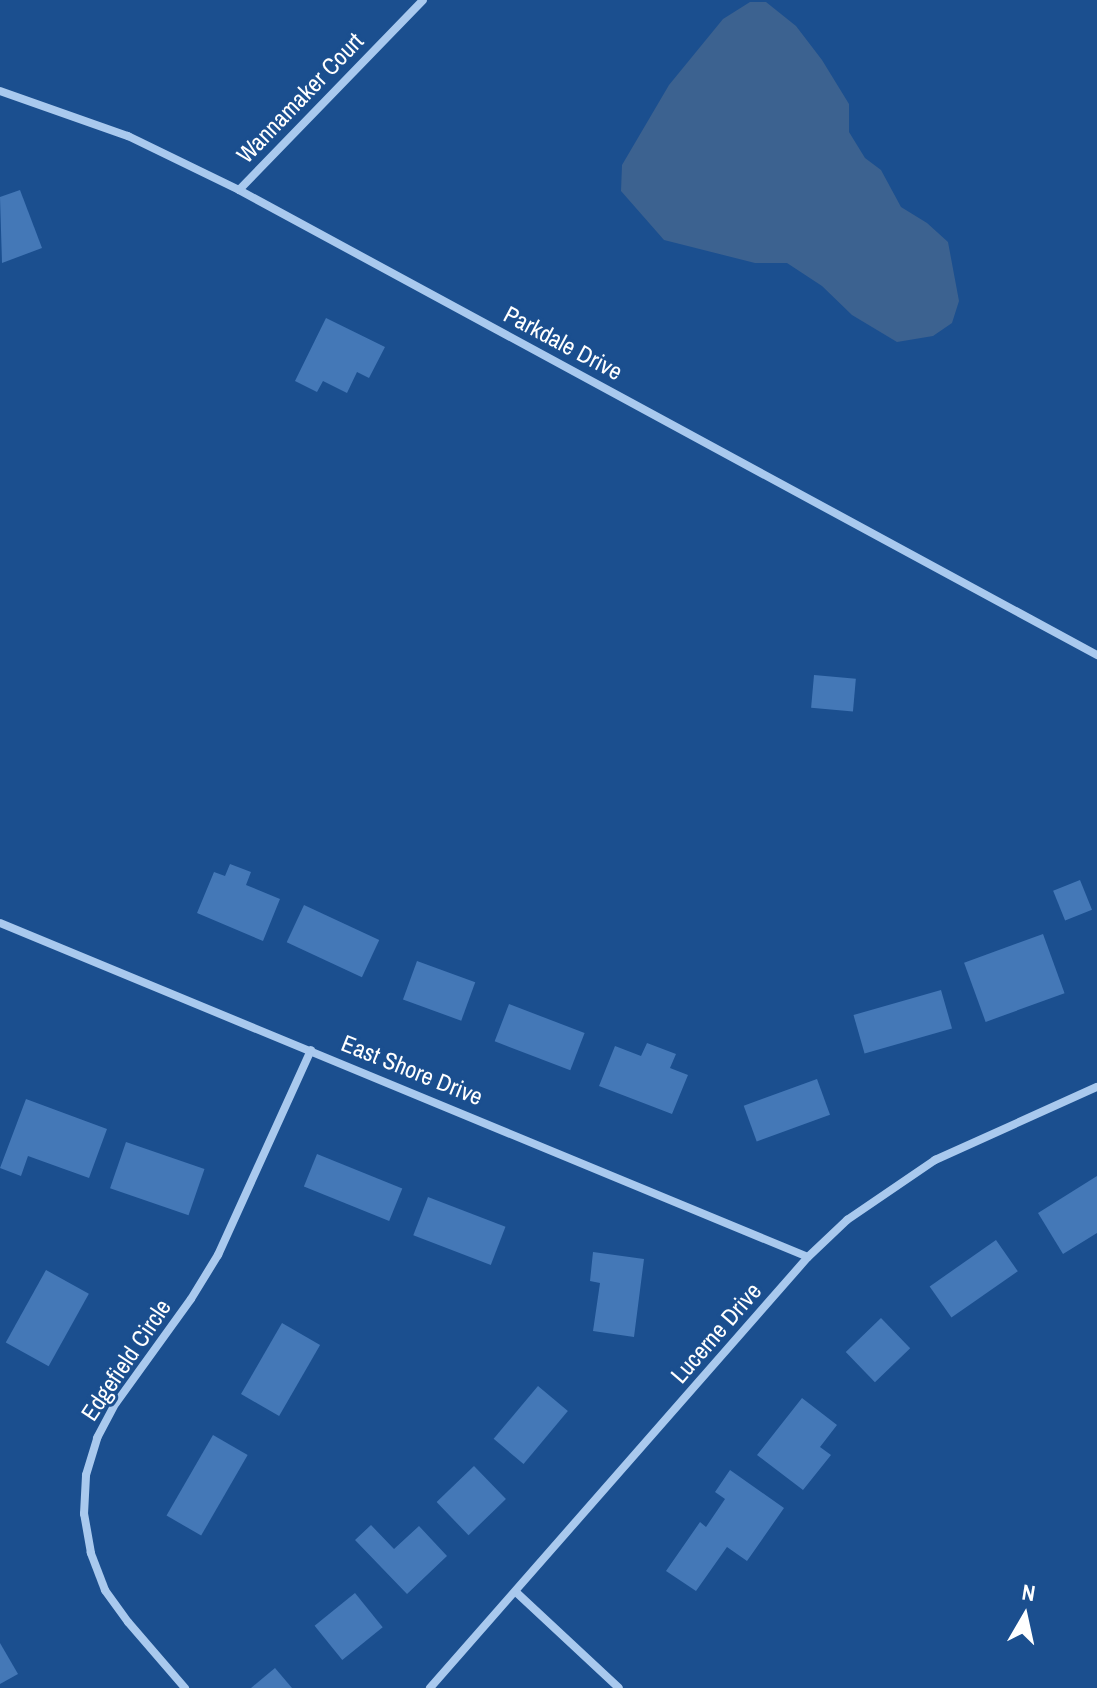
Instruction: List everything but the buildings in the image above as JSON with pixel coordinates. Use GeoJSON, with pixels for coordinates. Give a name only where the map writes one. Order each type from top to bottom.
{"type":"FeatureCollection","features":[{"type":"Feature","properties":{"kind":"street","name":"Wannamaker Court"},"geometry":{"type":"LineString","coordinates":[[239,190],[423,0]]}},
{"type":"Feature","properties":{"kind":"street","name":"Parkdale Drive"},"geometry":{"type":"LineString","coordinates":[[0,91],[128,136],[239,190],[1097,655]]}},
{"type":"Feature","properties":{"kind":"street","name":"East Shore Drive"},"geometry":{"type":"LineString","coordinates":[[0,923],[808,1257]]}},
{"type":"Feature","properties":{"kind":"street","name":"Edgefield Circle"},"geometry":{"type":"LineString","coordinates":[[185,1688],[128,1622],[105,1590],[91,1553],[86,1527],[86,1475],[97,1438],[116,1403],[191,1299],[218,1255],[311,1050]]}},
{"type":"Feature","properties":{"kind":"street","name":"Lucerne Drive"},"geometry":{"type":"LineString","coordinates":[[430,1688],[517,1593],[808,1257],[847,1220],[935,1160],[1097,1087]]}},
{"type":"Feature","properties":{"kind":"street"},"geometry":{"type":"LineString","coordinates":[[517,1593],[619,1688]]}},
{"type":"Feature","properties":{"kind":"water"},"geometry":{"type":"Polygon","coordinates":[[[750,2],[766,2],[796,26],[849,104],[849,132],[865,158],[881,170],[901,207],[927,223],[948,242],[959,301],[952,323],[933,336],[897,342],[852,315],[822,286],[787,263],[755,263],[664,240],[621,191],[622,165],[669,85],[723,19],[750,2]]]}}]}
